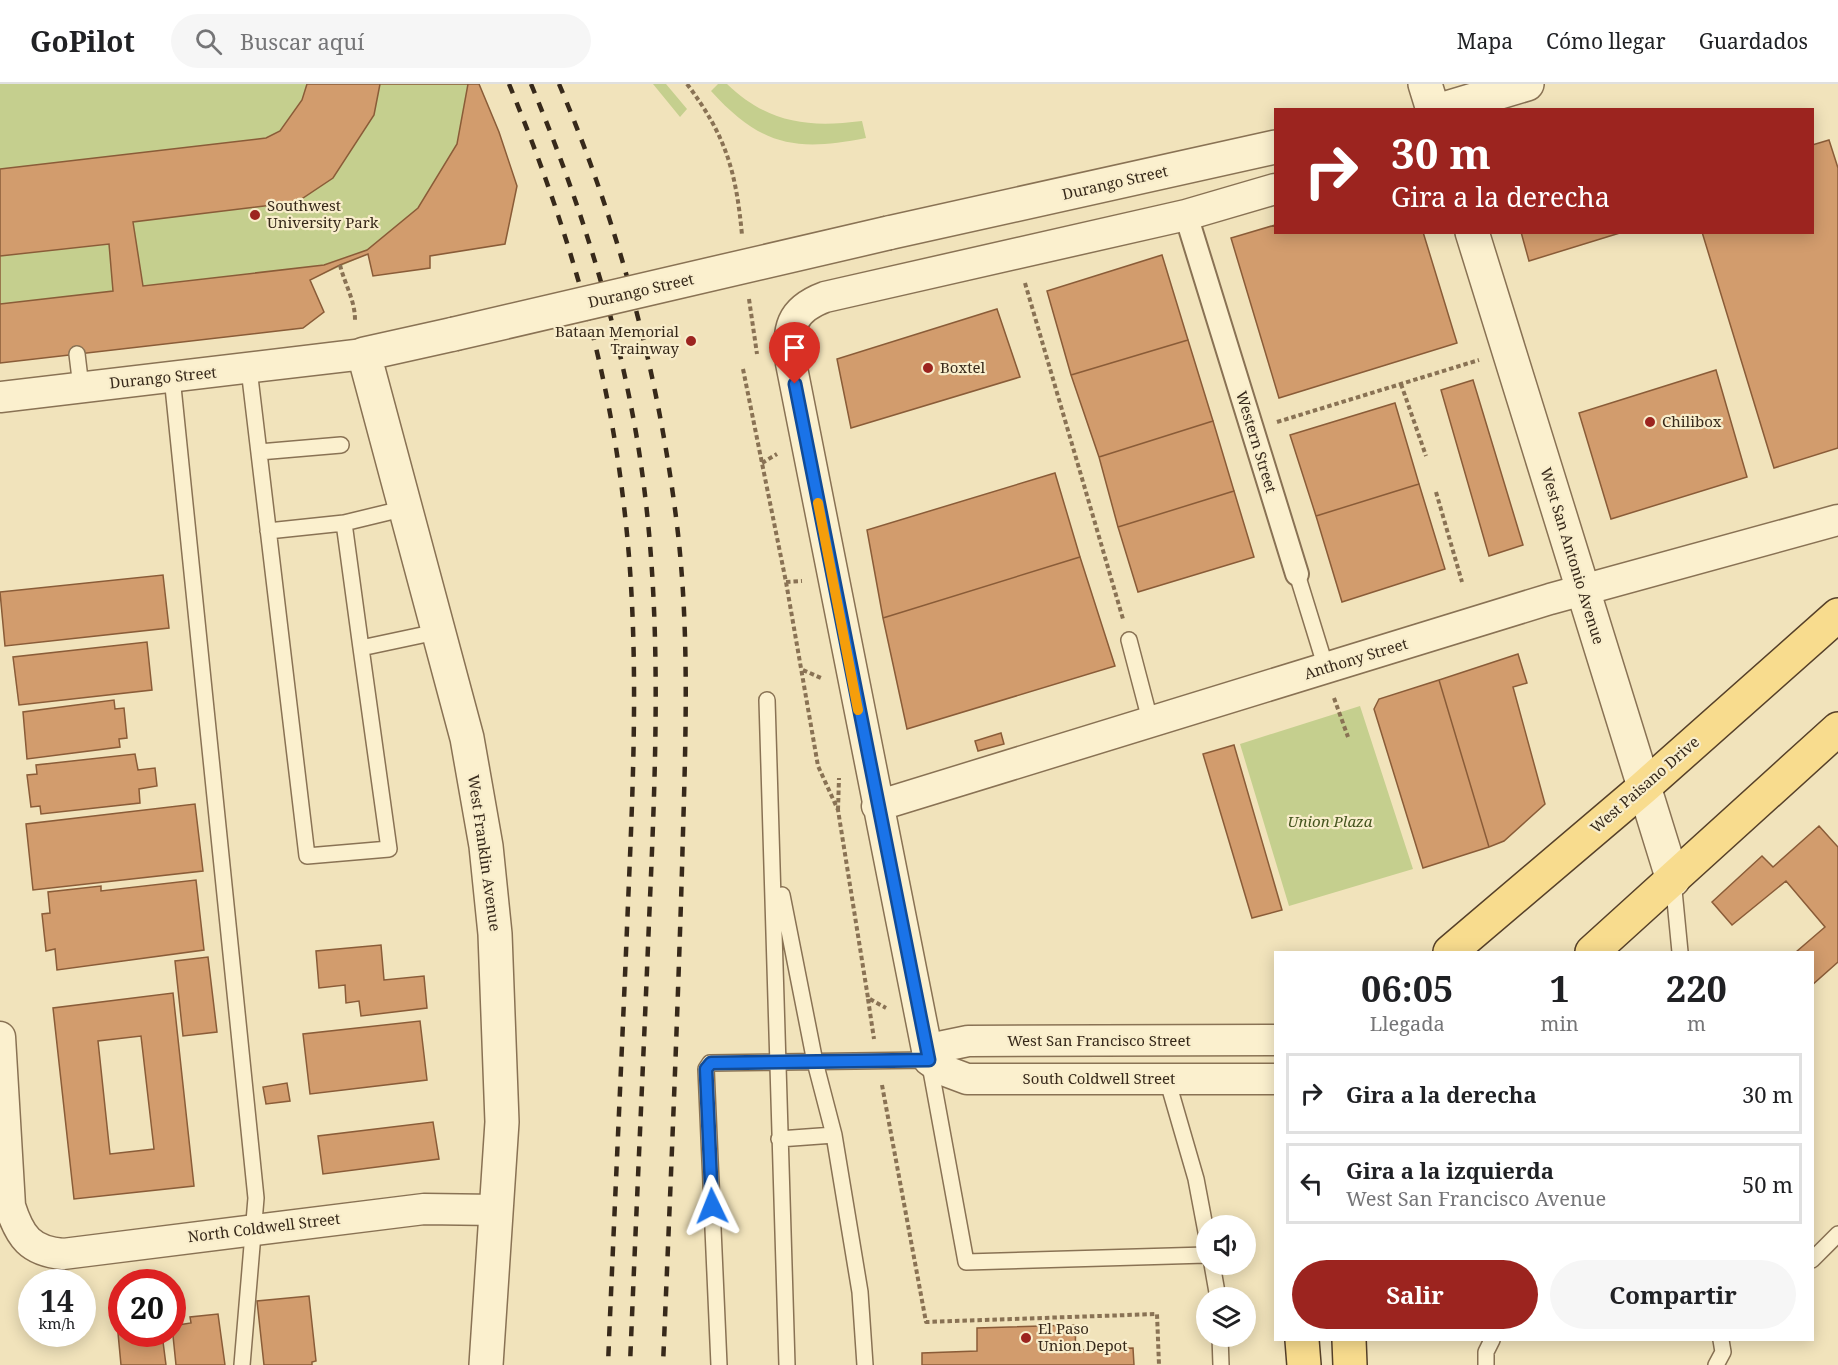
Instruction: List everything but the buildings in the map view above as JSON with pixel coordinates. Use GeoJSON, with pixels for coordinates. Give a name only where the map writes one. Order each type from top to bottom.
{"type":"FeatureCollection","features":[{"type":"Feature","properties":{"kind":"main road","name":"West Paisano Drive"},"geometry":{"type":"LineString","coordinates":[[1451,951],[1642,788],[1838,615]]}},
{"type":"Feature","properties":{"kind":"main road"},"geometry":{"type":"LineString","coordinates":[[1593,951],[1838,729]]}},
{"type":"Feature","properties":{"kind":"main road"},"geometry":{"type":"LineString","coordinates":[[1302,1341],[1304,1365]]}},
{"type":"Feature","properties":{"kind":"main road"},"geometry":{"type":"LineString","coordinates":[[1349,1341],[1350,1365]]}},
{"type":"Feature","properties":{"kind":"street"},"geometry":{"type":"LineString","coordinates":[[1425,84],[1432,108]]}},
{"type":"Feature","properties":{"kind":"street"},"geometry":{"type":"LineString","coordinates":[[1447,108],[1527,84]]}},
{"type":"Feature","properties":{"kind":"street","name":"Durango Street"},"geometry":{"type":"LineString","coordinates":[[0,397],[364,354],[888,233],[1274,147]]}},
{"type":"Feature","properties":{"kind":"street"},"geometry":{"type":"LineString","coordinates":[[929,1060],[791,363],[789,336],[792,322],[800,310],[825,297],[1186,215],[1274,189]]}},
{"type":"Feature","properties":{"kind":"street","name":"Western Street"},"geometry":{"type":"LineString","coordinates":[[1186,215],[1297,574]]}},
{"type":"Feature","properties":{"kind":"street","name":"West San Antonio Avenue"},"geometry":{"type":"LineString","coordinates":[[1473,234],[1672,880]]}},
{"type":"Feature","properties":{"kind":"street","name":"West Franklin Avenue"},"geometry":{"type":"LineString","coordinates":[[364,354],[441,631],[467,738],[486,846],[494,923],[500,1024],[502,1122],[486,1365]]}},
{"type":"Feature","properties":{"kind":"street","name":"Anthony Street"},"geometry":{"type":"LineString","coordinates":[[877,806],[1150,720],[1583,590],[1838,520]]}},
{"type":"Feature","properties":{"kind":"street","name":"North Coldwell Street"},"geometry":{"type":"LineString","coordinates":[[0,1037],[10,1206],[18,1231],[33,1245],[46,1252],[63,1254],[424,1209],[497,1210]]}},
{"type":"Feature","properties":{"kind":"street","name":"West San Francisco Street"},"geometry":{"type":"LineString","coordinates":[[929,1060],[939,1047],[968,1041],[1274,1040]]}},
{"type":"Feature","properties":{"kind":"street","name":"South Coldwell Street"},"geometry":{"type":"LineString","coordinates":[[929,1060],[943,1070],[967,1078],[1274,1079]]}},
{"type":"Feature","properties":{"kind":"lane"},"geometry":{"type":"LineString","coordinates":[[77,354],[81,387]]}},
{"type":"Feature","properties":{"kind":"lane"},"geometry":{"type":"LineString","coordinates":[[249,369],[307,856],[389,849],[344,523]]}},
{"type":"Feature","properties":{"kind":"lane"},"geometry":{"type":"LineString","coordinates":[[171,377],[256,1198],[242,1365]]}},
{"type":"Feature","properties":{"kind":"lane"},"geometry":{"type":"LineString","coordinates":[[259,452],[341,445]]}},
{"type":"Feature","properties":{"kind":"lane"},"geometry":{"type":"LineString","coordinates":[[268,531],[344,523],[406,508]]}},
{"type":"Feature","properties":{"kind":"lane","name":"Western Street"},"geometry":{"type":"LineString","coordinates":[[1297,574],[1326,669]]}},
{"type":"Feature","properties":{"kind":"lane"},"geometry":{"type":"LineString","coordinates":[[361,648],[441,631]]}},
{"type":"Feature","properties":{"kind":"lane"},"geometry":{"type":"LineString","coordinates":[[1129,640],[1150,720]]}},
{"type":"Feature","properties":{"kind":"lane"},"geometry":{"type":"LineString","coordinates":[[767,700],[774,854],[780,1062],[779,1139],[787,1365]]}},
{"type":"Feature","properties":{"kind":"lane"},"geometry":{"type":"LineString","coordinates":[[774,854],[815,1062],[834,1135],[860,1292],[865,1365]]}},
{"type":"Feature","properties":{"kind":"lane"},"geometry":{"type":"LineString","coordinates":[[1672,880],[1680,951]]}},
{"type":"Feature","properties":{"kind":"lane"},"geometry":{"type":"LineString","coordinates":[[719,1365],[706,1069],[711,1063],[929,1060],[966,1262],[1196,1255]]}},
{"type":"Feature","properties":{"kind":"lane"},"geometry":{"type":"LineString","coordinates":[[1167,1079],[1196,1179],[1203,1215]]}},
{"type":"Feature","properties":{"kind":"lane"},"geometry":{"type":"LineString","coordinates":[[779,1139],[834,1135]]}},
{"type":"Feature","properties":{"kind":"lane"},"geometry":{"type":"LineString","coordinates":[[1814,1258],[1838,1234]]}},
{"type":"Feature","properties":{"kind":"lane"},"geometry":{"type":"LineString","coordinates":[[1486,1365],[1486,1352],[1492,1341]]}},
{"type":"Feature","properties":{"kind":"lane"},"geometry":{"type":"LineString","coordinates":[[1720,1352],[1734,1341]]}},
{"type":"Feature","properties":{"kind":"lane"},"geometry":{"type":"LineString","coordinates":[[1220,1347],[1221,1365]]}},
{"type":"Feature","properties":{"kind":"path"},"geometry":{"type":"LineString","coordinates":[[687,84],[726,148],[738,192],[742,236]]}},
{"type":"Feature","properties":{"kind":"path"},"geometry":{"type":"LineString","coordinates":[[1016,253],[1129,640]]}},
{"type":"Feature","properties":{"kind":"path"},"geometry":{"type":"LineString","coordinates":[[340,265],[344,284],[355,302],[355,320]]}},
{"type":"Feature","properties":{"kind":"path"},"geometry":{"type":"LineString","coordinates":[[748,292],[759,360]]}},
{"type":"Feature","properties":{"kind":"path"},"geometry":{"type":"LineString","coordinates":[[1252,429],[1508,351]]}},
{"type":"Feature","properties":{"kind":"path"},"geometry":{"type":"LineString","coordinates":[[743,369],[803,670],[818,766],[838,810]]}},
{"type":"Feature","properties":{"kind":"path"},"geometry":{"type":"LineString","coordinates":[[1401,384],[1426,456]]}},
{"type":"Feature","properties":{"kind":"path"},"geometry":{"type":"LineString","coordinates":[[762,463],[776,457],[779,449]]}},
{"type":"Feature","properties":{"kind":"path"},"geometry":{"type":"LineString","coordinates":[[1436,492],[1462,582]]}},
{"type":"Feature","properties":{"kind":"path"},"geometry":{"type":"LineString","coordinates":[[786,582],[795,582]]}},
{"type":"Feature","properties":{"kind":"path"},"geometry":{"type":"LineString","coordinates":[[1326,669],[1348,737]]}},
{"type":"Feature","properties":{"kind":"path"},"geometry":{"type":"LineString","coordinates":[[803,670],[824,680]]}},
{"type":"Feature","properties":{"kind":"path"},"geometry":{"type":"LineString","coordinates":[[840,771],[838,810],[874,1041]]}},
{"type":"Feature","properties":{"kind":"path"},"geometry":{"type":"LineString","coordinates":[[868,998],[898,1014],[918,1009]]}},
{"type":"Feature","properties":{"kind":"green space","name":"Southwest University Park"},"geometry":{"type":"Polygon","coordinates":[[[0,84],[479,84],[499,132],[517,186],[505,244],[430,256],[430,268],[373,276],[368,254],[310,280],[324,312],[303,328],[0,363],[0,84]]]}},
{"type":"Feature","properties":{"kind":"green space"},"geometry":{"type":"Polygon","coordinates":[[[653,84],[666,84],[687,109],[680,117],[653,84]]]}},
{"type":"Feature","properties":{"kind":"green space"},"geometry":{"type":"Polygon","coordinates":[[[718,84],[727,84],[758,107],[789,120],[823,124],[862,121],[866,138],[799,144],[763,134],[746,124],[711,91],[718,84]]]}},
{"type":"Feature","properties":{"kind":"green space","name":"Union Plaza"},"geometry":{"type":"Polygon","coordinates":[[[1360,706],[1413,869],[1289,906],[1240,744],[1360,706]]]}},
{"type":"Feature","properties":{"kind":"railway"},"geometry":{"type":"LineString","coordinates":[[509,84],[548,185],[594,339],[615,445],[629,552],[634,659],[633,766],[608,1365]]}},
{"type":"Feature","properties":{"kind":"railway"},"geometry":{"type":"LineString","coordinates":[[531,84],[579,212],[606,300],[636,433],[651,555],[656,677],[654,800],[630,1365]]}},
{"type":"Feature","properties":{"kind":"railway"},"geometry":{"type":"LineString","coordinates":[[559,84],[600,189],[646,351],[668,461],[681,561],[686,693],[676,1055],[663,1365]]}},
{"type":"Feature","properties":{"kind":"slow traffic"},"geometry":{"type":"LineString","coordinates":[[818,503],[858,710]]}},
{"type":"Feature","properties":{"kind":"place","name":"Southwest University Park"},"geometry":{"type":"Point","coordinates":[255,215]}},
{"type":"Feature","properties":{"kind":"place","name":"Bataan Memorial Trainway"},"geometry":{"type":"Point","coordinates":[691,341]}},
{"type":"Feature","properties":{"kind":"place","name":"Boxtel"},"geometry":{"type":"Point","coordinates":[928,368]}},
{"type":"Feature","properties":{"kind":"place","name":"Chilibox"},"geometry":{"type":"Point","coordinates":[1650,422]}},
{"type":"Feature","properties":{"kind":"place","name":"El Paso Union Depot"},"geometry":{"type":"Point","coordinates":[1026,1338]}},
{"type":"Feature","properties":{"kind":"route"},"geometry":{"type":"LineString","coordinates":[[712,1206],[706,1069],[711,1063],[929,1060],[889,870],[795,384]]}}]}
